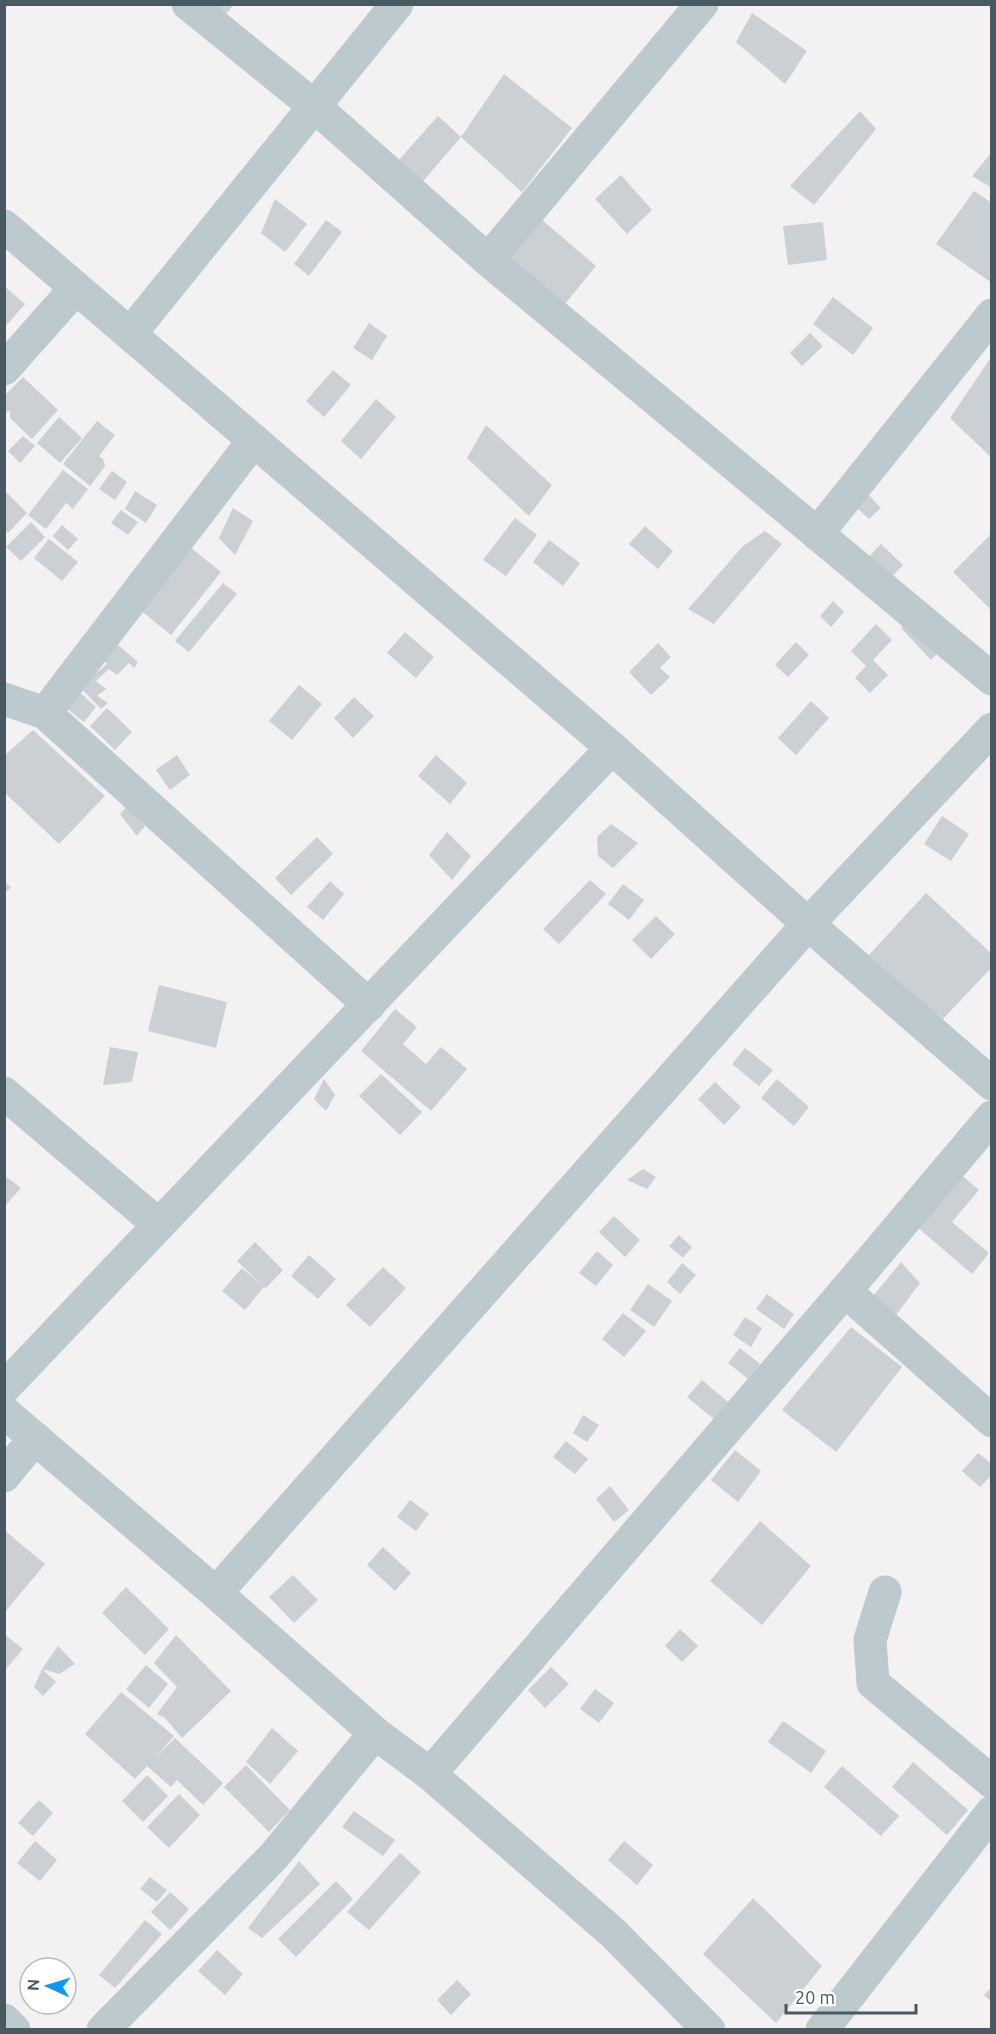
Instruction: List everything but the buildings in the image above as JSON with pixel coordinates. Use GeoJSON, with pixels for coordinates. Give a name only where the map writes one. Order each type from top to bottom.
{"type":"FeatureCollection","features":[{"type":"Feature","properties":{"kind":"street"},"geometry":{"type":"LineString","coordinates":[[188,4],[314,106],[488,260],[992,679]]}},
{"type":"Feature","properties":{"kind":"street"},"geometry":{"type":"LineString","coordinates":[[130,334],[397,4]]}},
{"type":"Feature","properties":{"kind":"street"},"geometry":{"type":"LineString","coordinates":[[488,260],[702,4]]}},
{"type":"Feature","properties":{"kind":"street"},"geometry":{"type":"LineString","coordinates":[[4,226],[612,748],[808,924],[992,1084]]}},
{"type":"Feature","properties":{"kind":"street"},"geometry":{"type":"LineString","coordinates":[[4,369],[76,288]]}},
{"type":"Feature","properties":{"kind":"street"},"geometry":{"type":"LineString","coordinates":[[817,534],[992,315]]}},
{"type":"Feature","properties":{"kind":"street"},"geometry":{"type":"LineString","coordinates":[[45,713],[254,440]]}},
{"type":"Feature","properties":{"kind":"street"},"geometry":{"type":"LineString","coordinates":[[4,699],[45,713],[369,1005]]}},
{"type":"Feature","properties":{"kind":"street"},"geometry":{"type":"LineString","coordinates":[[216,1593],[808,924],[992,729]]}},
{"type":"Feature","properties":{"kind":"street"},"geometry":{"type":"LineString","coordinates":[[4,1388],[612,748]]}},
{"type":"Feature","properties":{"kind":"street"},"geometry":{"type":"LineString","coordinates":[[4,1092],[159,1225]]}},
{"type":"Feature","properties":{"kind":"street"},"geometry":{"type":"LineString","coordinates":[[430,1774],[992,1117]]}},
{"type":"Feature","properties":{"kind":"street"},"geometry":{"type":"LineString","coordinates":[[845,1291],[992,1421]]}},
{"type":"Feature","properties":{"kind":"street"},"geometry":{"type":"LineString","coordinates":[[4,1412],[216,1593],[375,1733],[430,1774],[612,1932],[709,2030]]}},
{"type":"Feature","properties":{"kind":"street"},"geometry":{"type":"LineString","coordinates":[[4,1476],[35,1438]]}},
{"type":"Feature","properties":{"kind":"street"},"geometry":{"type":"LineString","coordinates":[[885,1592],[870,1640],[873,1683],[992,1782]]}},
{"type":"Feature","properties":{"kind":"street"},"geometry":{"type":"LineString","coordinates":[[103,2030],[274,1857],[375,1733]]}},
{"type":"Feature","properties":{"kind":"street"},"geometry":{"type":"LineString","coordinates":[[822,2030],[990,1815]]}},
{"type":"Feature","properties":{"kind":"street"},"geometry":{"type":"LineString","coordinates":[[4,2020],[14,2030]]}}]}
